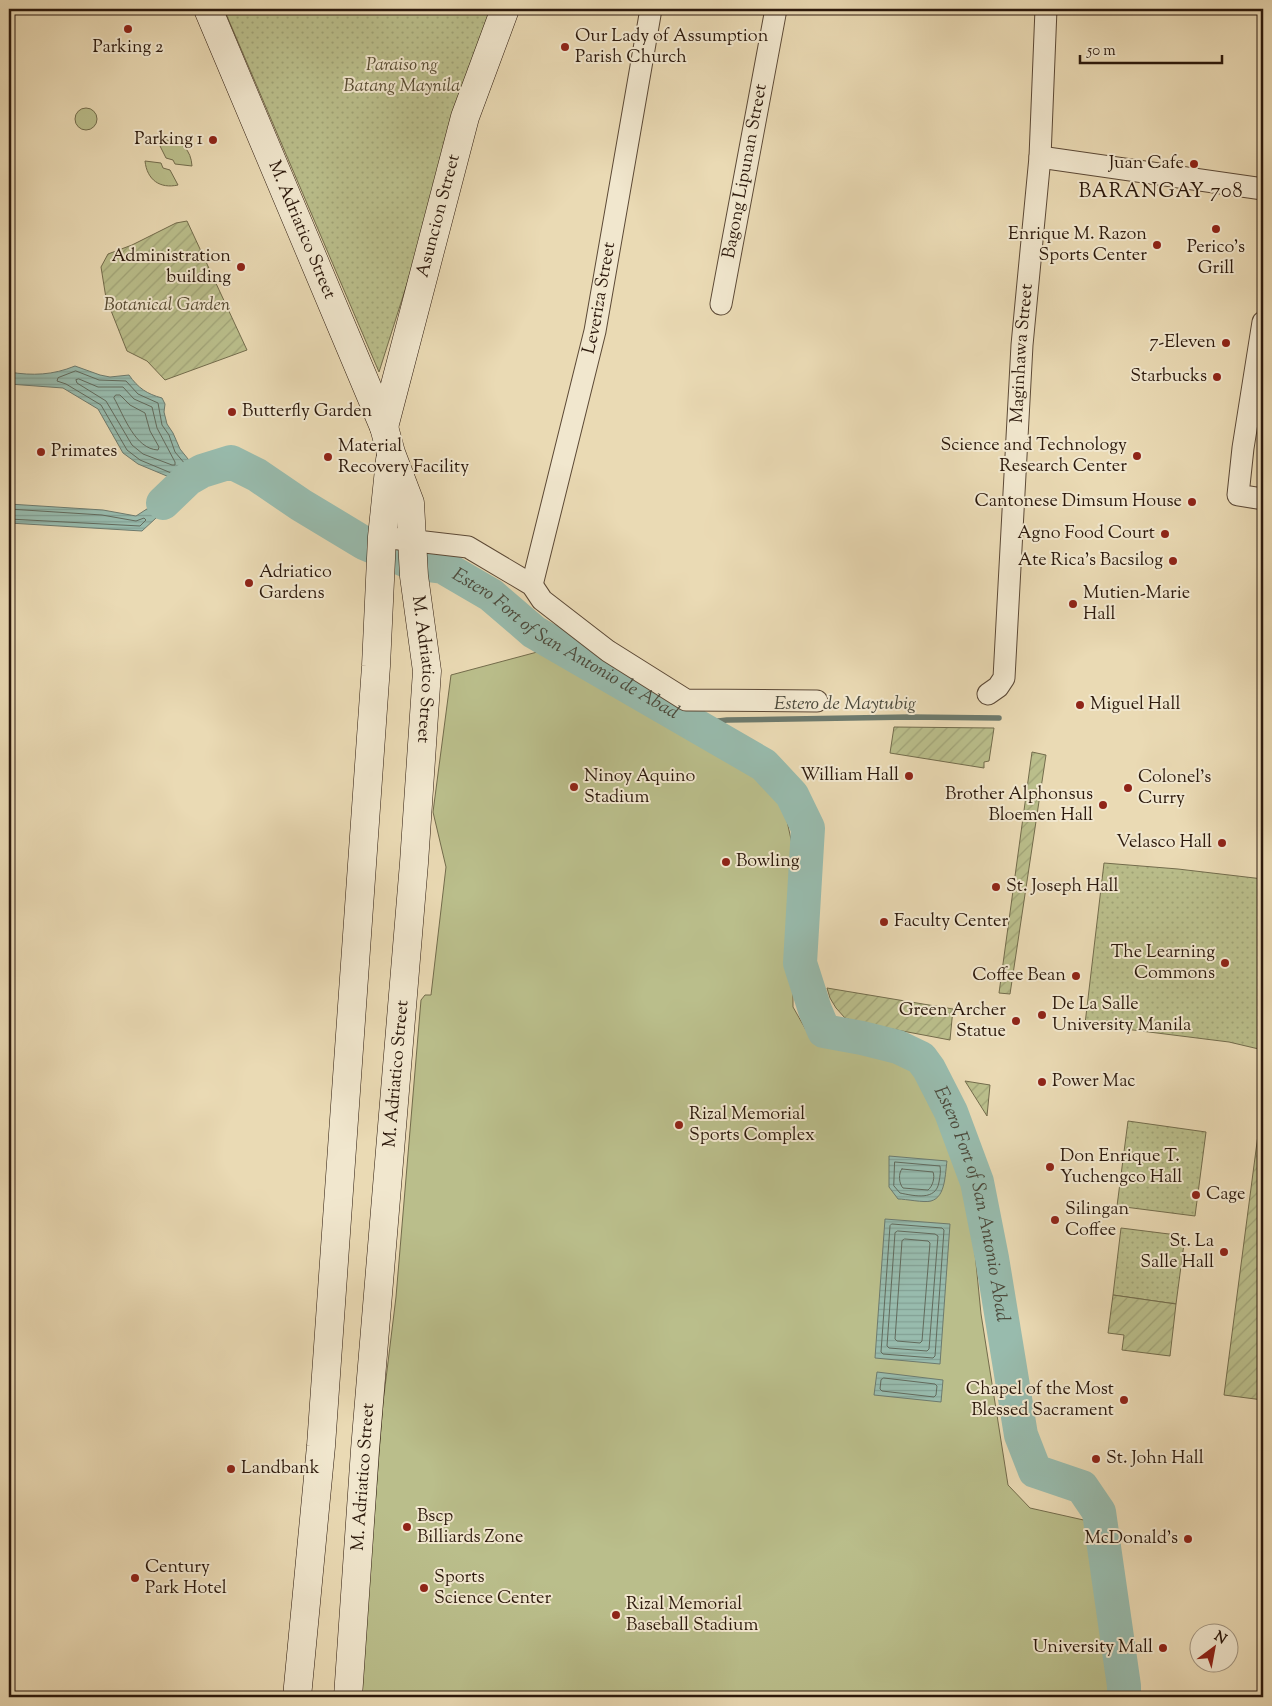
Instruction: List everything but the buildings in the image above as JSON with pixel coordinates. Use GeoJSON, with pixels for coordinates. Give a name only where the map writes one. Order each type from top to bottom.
{"type":"FeatureCollection","features":[{"type":"Feature","properties":{"kind":"street","name":"M. Adriatico Street"},"geometry":{"type":"LineString","coordinates":[[208,9],[384,427],[391,453],[410,503],[414,576],[427,671],[414,863],[365,1450],[348,1697]]}},
{"type":"Feature","properties":{"kind":"street","name":"Asuncion Street"},"geometry":{"type":"LineString","coordinates":[[384,427],[465,117],[505,9]]}},
{"type":"Feature","properties":{"kind":"street","name":"Leveriza Street"},"geometry":{"type":"LineString","coordinates":[[532,585],[595,331],[651,9]]}},
{"type":"Feature","properties":{"kind":"street","name":"Bagong Lipunan Street"},"geometry":{"type":"LineString","coordinates":[[721,304],[776,9]]}},
{"type":"Feature","properties":{"kind":"street","name":"Maginhawa Street"},"geometry":{"type":"LineString","coordinates":[[988,694],[998,687],[1004,678],[1022,345],[1040,157],[1046,9]]}},
{"type":"Feature","properties":{"kind":"street"},"geometry":{"type":"LineString","coordinates":[[1040,157],[1263,189]]}},
{"type":"Feature","properties":{"kind":"street"},"geometry":{"type":"LineString","coordinates":[[1263,322],[1243,448],[1238,495],[1263,499]]}},
{"type":"Feature","properties":{"kind":"street","name":"M. Adriatico Street"},"geometry":{"type":"LineString","coordinates":[[297,1697],[322,1426],[374,694],[381,547],[391,453]]}},
{"type":"Feature","properties":{"kind":"street"},"geometry":{"type":"LineString","coordinates":[[381,547],[412,544],[468,547],[532,585],[542,600],[608,651],[686,700],[817,701]]}},
{"type":"Feature","properties":{"kind":"green space","name":"Paraiso ng Batang Maynila"},"geometry":{"type":"Polygon","coordinates":[[[224,9],[494,9],[379,372],[224,9]]]}},
{"type":"Feature","properties":{"kind":"green space"},"geometry":{"type":"Polygon","coordinates":[[[86,108],[94,111],[97,119],[94,127],[86,130],[78,127],[75,119],[78,111],[86,108]]]}},
{"type":"Feature","properties":{"kind":"green space"},"geometry":{"type":"Polygon","coordinates":[[[166,140],[177,142],[185,147],[190,155],[192,166],[175,164],[173,160],[166,158],[158,142],[166,140]]]}},
{"type":"Feature","properties":{"kind":"green space"},"geometry":{"type":"Polygon","coordinates":[[[145,161],[161,163],[163,168],[170,170],[178,185],[166,186],[156,182],[148,173],[145,161]]]}},
{"type":"Feature","properties":{"kind":"green space","name":"Botanical Garden"},"geometry":{"type":"Polygon","coordinates":[[[187,221],[247,350],[165,380],[147,361],[127,351],[106,298],[101,267],[108,254],[132,245],[176,223],[187,221]]]}},
{"type":"Feature","properties":{"kind":"green space","name":"Rizal Memorial Sports Complex"},"geometry":{"type":"Polygon","coordinates":[[[541,651],[752,773],[784,807],[792,844],[793,1007],[806,1030],[822,1040],[914,1058],[969,1192],[981,1314],[1008,1485],[1030,1508],[1088,1521],[1106,1626],[1108,1697],[360,1697],[383,1403],[396,1297],[421,1000],[425,995],[431,995],[446,867],[433,812],[451,675],[541,651]]]}},
{"type":"Feature","properties":{"kind":"green space"},"geometry":{"type":"Polygon","coordinates":[[[894,727],[994,728],[989,761],[984,762],[984,768],[890,753],[894,727]]]}},
{"type":"Feature","properties":{"kind":"green space"},"geometry":{"type":"Polygon","coordinates":[[[1032,752],[1046,755],[1010,994],[999,993],[1032,752]]]}},
{"type":"Feature","properties":{"kind":"green space"},"geometry":{"type":"Polygon","coordinates":[[[1104,863],[1263,879],[1263,1050],[1229,1042],[1085,1024],[1104,863]]]}},
{"type":"Feature","properties":{"kind":"green space"},"geometry":{"type":"Polygon","coordinates":[[[827,988],[953,1009],[950,1040],[860,1023],[845,1018],[830,998],[827,988]]]}},
{"type":"Feature","properties":{"kind":"green space"},"geometry":{"type":"Polygon","coordinates":[[[965,1081],[990,1085],[987,1116],[965,1081]]]}},
{"type":"Feature","properties":{"kind":"green space"},"geometry":{"type":"Polygon","coordinates":[[[1128,1121],[1206,1132],[1195,1216],[1117,1206],[1128,1121]]]}},
{"type":"Feature","properties":{"kind":"green space"},"geometry":{"type":"Polygon","coordinates":[[[1259,1127],[1263,1127],[1263,1400],[1224,1395],[1259,1127]]]}},
{"type":"Feature","properties":{"kind":"green space"},"geometry":{"type":"Polygon","coordinates":[[[1121,1228],[1185,1236],[1176,1304],[1113,1295],[1121,1228]]]}},
{"type":"Feature","properties":{"kind":"green space"},"geometry":{"type":"Polygon","coordinates":[[[1113,1295],[1176,1304],[1170,1356],[1122,1350],[1124,1335],[1108,1333],[1113,1295]]]}},
{"type":"Feature","properties":{"kind":"water"},"geometry":{"type":"Polygon","coordinates":[[[75,366],[110,377],[129,375],[143,390],[162,398],[165,404],[164,412],[167,424],[180,449],[205,480],[183,493],[142,531],[9,523],[9,504],[103,510],[136,516],[153,505],[174,479],[138,464],[123,453],[98,409],[63,388],[9,384],[9,372],[43,374],[75,366]]]}},
{"type":"Feature","properties":{"kind":"water"},"geometry":{"type":"Polygon","coordinates":[[[889,1156],[947,1161],[944,1184],[940,1195],[931,1201],[898,1199],[889,1187],[889,1156]]]}},
{"type":"Feature","properties":{"kind":"water"},"geometry":{"type":"Polygon","coordinates":[[[885,1219],[950,1224],[940,1364],[875,1358],[885,1219]]]}},
{"type":"Feature","properties":{"kind":"water"},"geometry":{"type":"Polygon","coordinates":[[[877,1372],[943,1380],[941,1402],[874,1395],[877,1372]]]}},
{"type":"Feature","properties":{"kind":"waterway","name":"Estero Fort of San Antonio Abad"},"geometry":{"type":"LineString","coordinates":[[163,503],[188,479],[202,471],[231,462],[257,475],[301,505],[364,543],[412,563],[443,567],[491,595],[534,632],[764,765],[792,795],[808,828],[800,963],[815,1010],[824,1031],[898,1047],[921,1058],[929,1069],[951,1112],[977,1182],[992,1258],[1021,1435],[1035,1471],[1082,1487],[1099,1512],[1124,1697]]}},
{"type":"Feature","properties":{"kind":"waterway","name":"Estero de Maytubig"},"geometry":{"type":"LineString","coordinates":[[692,724],[727,720],[910,717],[999,718]]}},
{"type":"Feature","properties":{"kind":"place","name":"Parking 2"},"geometry":{"type":"Point","coordinates":[128,29]}},
{"type":"Feature","properties":{"kind":"place","name":"Our Lady of Assumption Parish Church"},"geometry":{"type":"Point","coordinates":[565,47]}},
{"type":"Feature","properties":{"kind":"place","name":"Parking 1"},"geometry":{"type":"Point","coordinates":[213,140]}},
{"type":"Feature","properties":{"kind":"place","name":"Juan Cafe"},"geometry":{"type":"Point","coordinates":[1194,164]}},
{"type":"Feature","properties":{"kind":"place","name":"Perico’s Grill"},"geometry":{"type":"Point","coordinates":[1216,229]}},
{"type":"Feature","properties":{"kind":"place","name":"Enrique M. Razon Sports Center"},"geometry":{"type":"Point","coordinates":[1157,245]}},
{"type":"Feature","properties":{"kind":"place","name":"Administration building"},"geometry":{"type":"Point","coordinates":[241,267]}},
{"type":"Feature","properties":{"kind":"place","name":"7-Eleven"},"geometry":{"type":"Point","coordinates":[1226,343]}},
{"type":"Feature","properties":{"kind":"place","name":"Starbucks"},"geometry":{"type":"Point","coordinates":[1217,377]}},
{"type":"Feature","properties":{"kind":"place","name":"Butterfly Garden"},"geometry":{"type":"Point","coordinates":[232,412]}},
{"type":"Feature","properties":{"kind":"place","name":"Primates"},"geometry":{"type":"Point","coordinates":[41,452]}},
{"type":"Feature","properties":{"kind":"place","name":"Science and Technology Research Center"},"geometry":{"type":"Point","coordinates":[1137,456]}},
{"type":"Feature","properties":{"kind":"place","name":"Material Recovery Facility"},"geometry":{"type":"Point","coordinates":[328,457]}},
{"type":"Feature","properties":{"kind":"place","name":"Cantonese Dimsum House"},"geometry":{"type":"Point","coordinates":[1192,502]}},
{"type":"Feature","properties":{"kind":"place","name":"Agno Food Court"},"geometry":{"type":"Point","coordinates":[1165,534]}},
{"type":"Feature","properties":{"kind":"place","name":"Ate Rica's Bacsilog"},"geometry":{"type":"Point","coordinates":[1173,561]}},
{"type":"Feature","properties":{"kind":"place","name":"Adriatico Gardens"},"geometry":{"type":"Point","coordinates":[249,583]}},
{"type":"Feature","properties":{"kind":"place","name":"Mutien-Marie Hall"},"geometry":{"type":"Point","coordinates":[1073,604]}},
{"type":"Feature","properties":{"kind":"place","name":"Miguel Hall"},"geometry":{"type":"Point","coordinates":[1080,705]}},
{"type":"Feature","properties":{"kind":"place","name":"William Hall"},"geometry":{"type":"Point","coordinates":[909,776]}},
{"type":"Feature","properties":{"kind":"place","name":"Ninoy Aquino Stadium"},"geometry":{"type":"Point","coordinates":[574,787]}},
{"type":"Feature","properties":{"kind":"place","name":"Colonel's Curry"},"geometry":{"type":"Point","coordinates":[1128,788]}},
{"type":"Feature","properties":{"kind":"place","name":"Brother Alphonsus Bloemen Hall"},"geometry":{"type":"Point","coordinates":[1103,805]}},
{"type":"Feature","properties":{"kind":"place","name":"Velasco Hall"},"geometry":{"type":"Point","coordinates":[1222,843]}},
{"type":"Feature","properties":{"kind":"place","name":"Bowling"},"geometry":{"type":"Point","coordinates":[726,862]}},
{"type":"Feature","properties":{"kind":"place","name":"St. Joseph Hall"},"geometry":{"type":"Point","coordinates":[996,887]}},
{"type":"Feature","properties":{"kind":"place","name":"Faculty Center"},"geometry":{"type":"Point","coordinates":[884,922]}},
{"type":"Feature","properties":{"kind":"place","name":"The Learning Commons"},"geometry":{"type":"Point","coordinates":[1225,963]}},
{"type":"Feature","properties":{"kind":"place","name":"Coffee Bean"},"geometry":{"type":"Point","coordinates":[1076,976]}},
{"type":"Feature","properties":{"kind":"place","name":"De La Salle University Manila"},"geometry":{"type":"Point","coordinates":[1042,1015]}},
{"type":"Feature","properties":{"kind":"place","name":"Green Archer Statue"},"geometry":{"type":"Point","coordinates":[1016,1021]}},
{"type":"Feature","properties":{"kind":"place","name":"Power Mac"},"geometry":{"type":"Point","coordinates":[1042,1082]}},
{"type":"Feature","properties":{"kind":"place","name":"Rizal Memorial Sports Complex"},"geometry":{"type":"Point","coordinates":[679,1125]}},
{"type":"Feature","properties":{"kind":"place","name":"Don Enrique T. Yuchengco Hall"},"geometry":{"type":"Point","coordinates":[1050,1167]}},
{"type":"Feature","properties":{"kind":"place","name":"Cage"},"geometry":{"type":"Point","coordinates":[1196,1195]}},
{"type":"Feature","properties":{"kind":"place","name":"Silingan Coffee"},"geometry":{"type":"Point","coordinates":[1055,1220]}},
{"type":"Feature","properties":{"kind":"place","name":"St. La Salle Hall"},"geometry":{"type":"Point","coordinates":[1224,1252]}},
{"type":"Feature","properties":{"kind":"place","name":"Chapel of the Most Blessed Sacrament"},"geometry":{"type":"Point","coordinates":[1124,1400]}},
{"type":"Feature","properties":{"kind":"place","name":"St. John Hall"},"geometry":{"type":"Point","coordinates":[1096,1459]}},
{"type":"Feature","properties":{"kind":"place","name":"Landbank"},"geometry":{"type":"Point","coordinates":[231,1469]}},
{"type":"Feature","properties":{"kind":"place","name":"Bscp Billiards Zone"},"geometry":{"type":"Point","coordinates":[407,1527]}},
{"type":"Feature","properties":{"kind":"place","name":"McDonald's"},"geometry":{"type":"Point","coordinates":[1188,1539]}},
{"type":"Feature","properties":{"kind":"place","name":"Century Park Hotel"},"geometry":{"type":"Point","coordinates":[135,1578]}},
{"type":"Feature","properties":{"kind":"place","name":"Sports Science Center"},"geometry":{"type":"Point","coordinates":[424,1588]}},
{"type":"Feature","properties":{"kind":"place","name":"Rizal Memorial Baseball Stadium"},"geometry":{"type":"Point","coordinates":[616,1615]}},
{"type":"Feature","properties":{"kind":"place","name":"University Mall"},"geometry":{"type":"Point","coordinates":[1163,1648]}},
{"type":"Feature","properties":{"kind":"district","name":"BARANGAY 708"},"geometry":{"type":"Point","coordinates":[1161,192]}},
{"type":"Feature","properties":{"kind":"water label","name":"Estero Fort of San Antonio de Abad"},"geometry":{"type":"Point","coordinates":[565,644]}}]}
